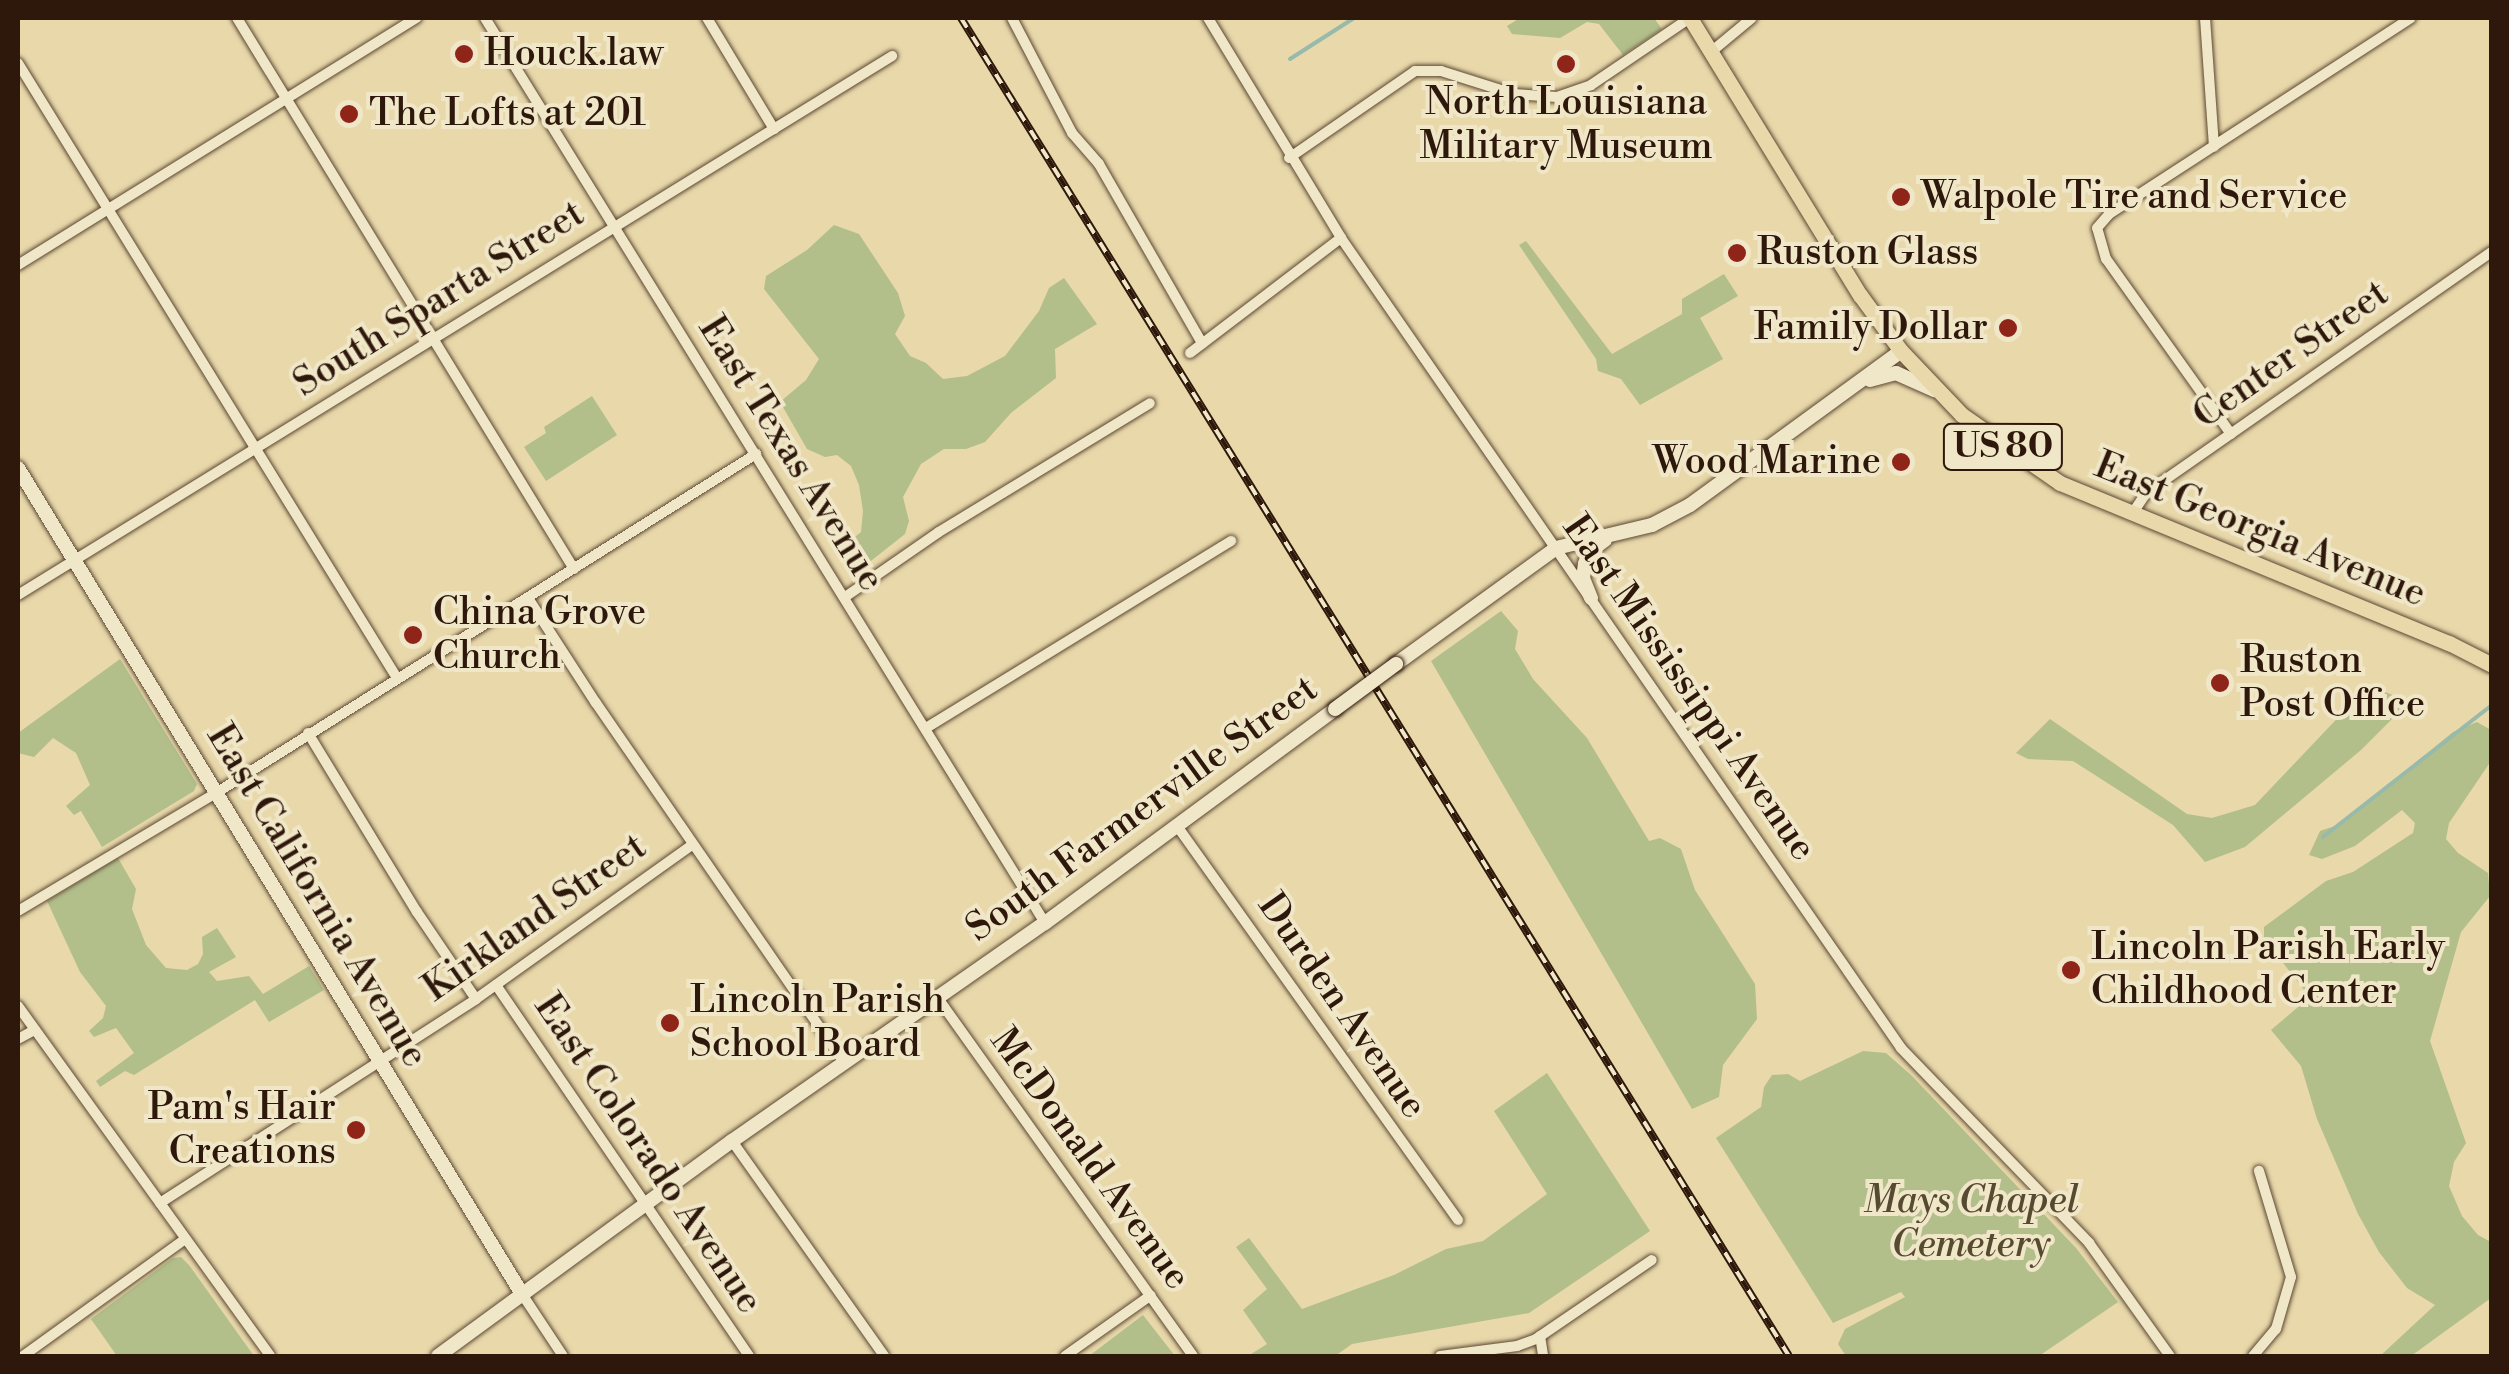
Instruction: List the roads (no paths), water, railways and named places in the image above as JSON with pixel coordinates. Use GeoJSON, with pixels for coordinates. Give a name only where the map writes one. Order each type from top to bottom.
{"type":"FeatureCollection","features":[{"type":"Feature","properties":{"kind":"main road","name":"East Georgia Avenue"},"geometry":{"type":"LineString","coordinates":[[1690,18],[1860,294],[1900,351],[1940,394],[2010,452],[2060,482],[2132,514],[2449,643],[2492,665]]}},
{"type":"Feature","properties":{"kind":"street"},"geometry":{"type":"LineString","coordinates":[[237,18],[574,569]]}},
{"type":"Feature","properties":{"kind":"street"},"geometry":{"type":"LineString","coordinates":[[18,265],[418,18]]}},
{"type":"Feature","properties":{"kind":"street","name":"East Texas Avenue"},"geometry":{"type":"LineString","coordinates":[[485,18],[1046,923]]}},
{"type":"Feature","properties":{"kind":"street"},"geometry":{"type":"LineString","coordinates":[[706,18],[774,129]]}},
{"type":"Feature","properties":{"kind":"street"},"geometry":{"type":"LineString","coordinates":[[1012,18],[1072,133],[1100,164],[1202,343]]}},
{"type":"Feature","properties":{"kind":"street","name":"East Mississippi Avenue"},"geometry":{"type":"LineString","coordinates":[[1208,18],[1289,158],[1341,238],[1901,1048],[2089,1243],[2170,1356]]}},
{"type":"Feature","properties":{"kind":"street"},"geometry":{"type":"LineString","coordinates":[[1289,158],[1415,71],[1441,72],[1514,94],[1557,98],[1591,85],[1690,18]]}},
{"type":"Feature","properties":{"kind":"street"},"geometry":{"type":"LineString","coordinates":[[1710,52],[1752,18]]}},
{"type":"Feature","properties":{"kind":"street"},"geometry":{"type":"LineString","coordinates":[[2205,18],[2214,147]]}},
{"type":"Feature","properties":{"kind":"street"},"geometry":{"type":"LineString","coordinates":[[2230,434],[2106,259],[2096,234],[2108,214],[2412,18]]}},
{"type":"Feature","properties":{"kind":"street","name":"South Sparta Street"},"geometry":{"type":"LineString","coordinates":[[18,594],[892,56]]}},
{"type":"Feature","properties":{"kind":"street"},"geometry":{"type":"LineString","coordinates":[[18,63],[397,678]]}},
{"type":"Feature","properties":{"kind":"street"},"geometry":{"type":"LineString","coordinates":[[1190,352],[1341,238]]}},
{"type":"Feature","properties":{"kind":"street","name":"Center Street"},"geometry":{"type":"LineString","coordinates":[[2132,514],[2146,493],[2492,252]]}},
{"type":"Feature","properties":{"kind":"street"},"geometry":{"type":"LineString","coordinates":[[1556,548],[1652,525],[1690,505],[1900,351]]}},
{"type":"Feature","properties":{"kind":"street"},"geometry":{"type":"LineString","coordinates":[[1839,396],[1890,373],[1916,379],[1940,394]]}},
{"type":"Feature","properties":{"kind":"street"},"geometry":{"type":"LineString","coordinates":[[845,597],[939,532],[1150,403]]}},
{"type":"Feature","properties":{"kind":"street"},"geometry":{"type":"LineString","coordinates":[[18,911],[216,793],[756,454]]}},
{"type":"Feature","properties":{"kind":"street","name":"East California Avenue"},"geometry":{"type":"LineString","coordinates":[[18,468],[378,1062],[562,1356]]}},
{"type":"Feature","properties":{"kind":"street"},"geometry":{"type":"LineString","coordinates":[[1591,598],[1583,578],[1584,564],[1590,552],[1613,534]]}},
{"type":"Feature","properties":{"kind":"street"},"geometry":{"type":"LineString","coordinates":[[926,728],[1231,541]]}},
{"type":"Feature","properties":{"kind":"street","name":"South Farmerville Street"},"geometry":{"type":"LineString","coordinates":[[438,1356],[732,1141],[1046,923],[1556,548]]}},
{"type":"Feature","properties":{"kind":"street"},"geometry":{"type":"LineString","coordinates":[[528,598],[692,845],[844,1062]]}},
{"type":"Feature","properties":{"kind":"street","name":"East Colorado Avenue"},"geometry":{"type":"LineString","coordinates":[[308,733],[417,912],[476,999]]}},
{"type":"Feature","properties":{"kind":"street","name":"Durden Avenue"},"geometry":{"type":"LineString","coordinates":[[1177,826],[1458,1220]]}},
{"type":"Feature","properties":{"kind":"street","name":"Kirkland Street"},"geometry":{"type":"LineString","coordinates":[[160,1203],[476,999],[692,845]]}},
{"type":"Feature","properties":{"kind":"street","name":"East Colorado Avenue"},"geometry":{"type":"LineString","coordinates":[[496,985],[749,1356]]}},
{"type":"Feature","properties":{"kind":"street","name":"McDonald Avenue"},"geometry":{"type":"LineString","coordinates":[[937,996],[1194,1356]]}},
{"type":"Feature","properties":{"kind":"street"},"geometry":{"type":"LineString","coordinates":[[18,1006],[270,1356]]}},
{"type":"Feature","properties":{"kind":"street"},"geometry":{"type":"LineString","coordinates":[[18,1039],[34,1030]]}},
{"type":"Feature","properties":{"kind":"street"},"geometry":{"type":"LineString","coordinates":[[732,1141],[884,1356]]}},
{"type":"Feature","properties":{"kind":"street"},"geometry":{"type":"LineString","coordinates":[[2253,1356],[2276,1329],[2291,1277],[2259,1172]]}},
{"type":"Feature","properties":{"kind":"street"},"geometry":{"type":"LineString","coordinates":[[23,1356],[185,1239]]}},
{"type":"Feature","properties":{"kind":"street"},"geometry":{"type":"LineString","coordinates":[[1440,1356],[1517,1346],[1540,1336],[1652,1260]]}},
{"type":"Feature","properties":{"kind":"street"},"geometry":{"type":"LineString","coordinates":[[1065,1356],[1150,1295]]}},
{"type":"Feature","properties":{"kind":"street"},"geometry":{"type":"LineString","coordinates":[[1540,1336],[1543,1356]]}},
{"type":"Feature","properties":{"kind":"waterway"},"geometry":{"type":"LineString","coordinates":[[1290,59],[1354,18]]}},
{"type":"Feature","properties":{"kind":"waterway"},"geometry":{"type":"LineString","coordinates":[[2323,837],[2492,705]]}},
{"type":"Feature","properties":{"kind":"railway"},"geometry":{"type":"LineString","coordinates":[[961,18],[1789,1356]]}},
{"type":"Feature","properties":{"kind":"place","name":"Houck.law"},"geometry":{"type":"Point","coordinates":[464,54]}},
{"type":"Feature","properties":{"kind":"place","name":"North Louisiana Military Museum"},"geometry":{"type":"Point","coordinates":[1566,64]}},
{"type":"Feature","properties":{"kind":"place","name":"The Lofts at 201"},"geometry":{"type":"Point","coordinates":[349,114]}},
{"type":"Feature","properties":{"kind":"place","name":"Walpole Tire and Service"},"geometry":{"type":"Point","coordinates":[1901,197]}},
{"type":"Feature","properties":{"kind":"place","name":"Ruston Glass"},"geometry":{"type":"Point","coordinates":[1737,253]}},
{"type":"Feature","properties":{"kind":"place","name":"Family Dollar"},"geometry":{"type":"Point","coordinates":[2008,328]}},
{"type":"Feature","properties":{"kind":"place","name":"Wood Marine"},"geometry":{"type":"Point","coordinates":[1901,462]}},
{"type":"Feature","properties":{"kind":"place","name":"China Grove Church"},"geometry":{"type":"Point","coordinates":[413,635]}},
{"type":"Feature","properties":{"kind":"place","name":"Ruston Post Office"},"geometry":{"type":"Point","coordinates":[2220,683]}},
{"type":"Feature","properties":{"kind":"place","name":"Lincoln Parish Early Childhood Center"},"geometry":{"type":"Point","coordinates":[2071,970]}},
{"type":"Feature","properties":{"kind":"place","name":"Lincoln Parish School Board"},"geometry":{"type":"Point","coordinates":[670,1023]}},
{"type":"Feature","properties":{"kind":"place","name":"Pam's Hair Creations"},"geometry":{"type":"Point","coordinates":[356,1130]}},
{"type":"Feature","properties":{"kind":"park label","name":"Mays Chapel Cemetery"},"geometry":{"type":"Point","coordinates":[1971,1223]}}]}
